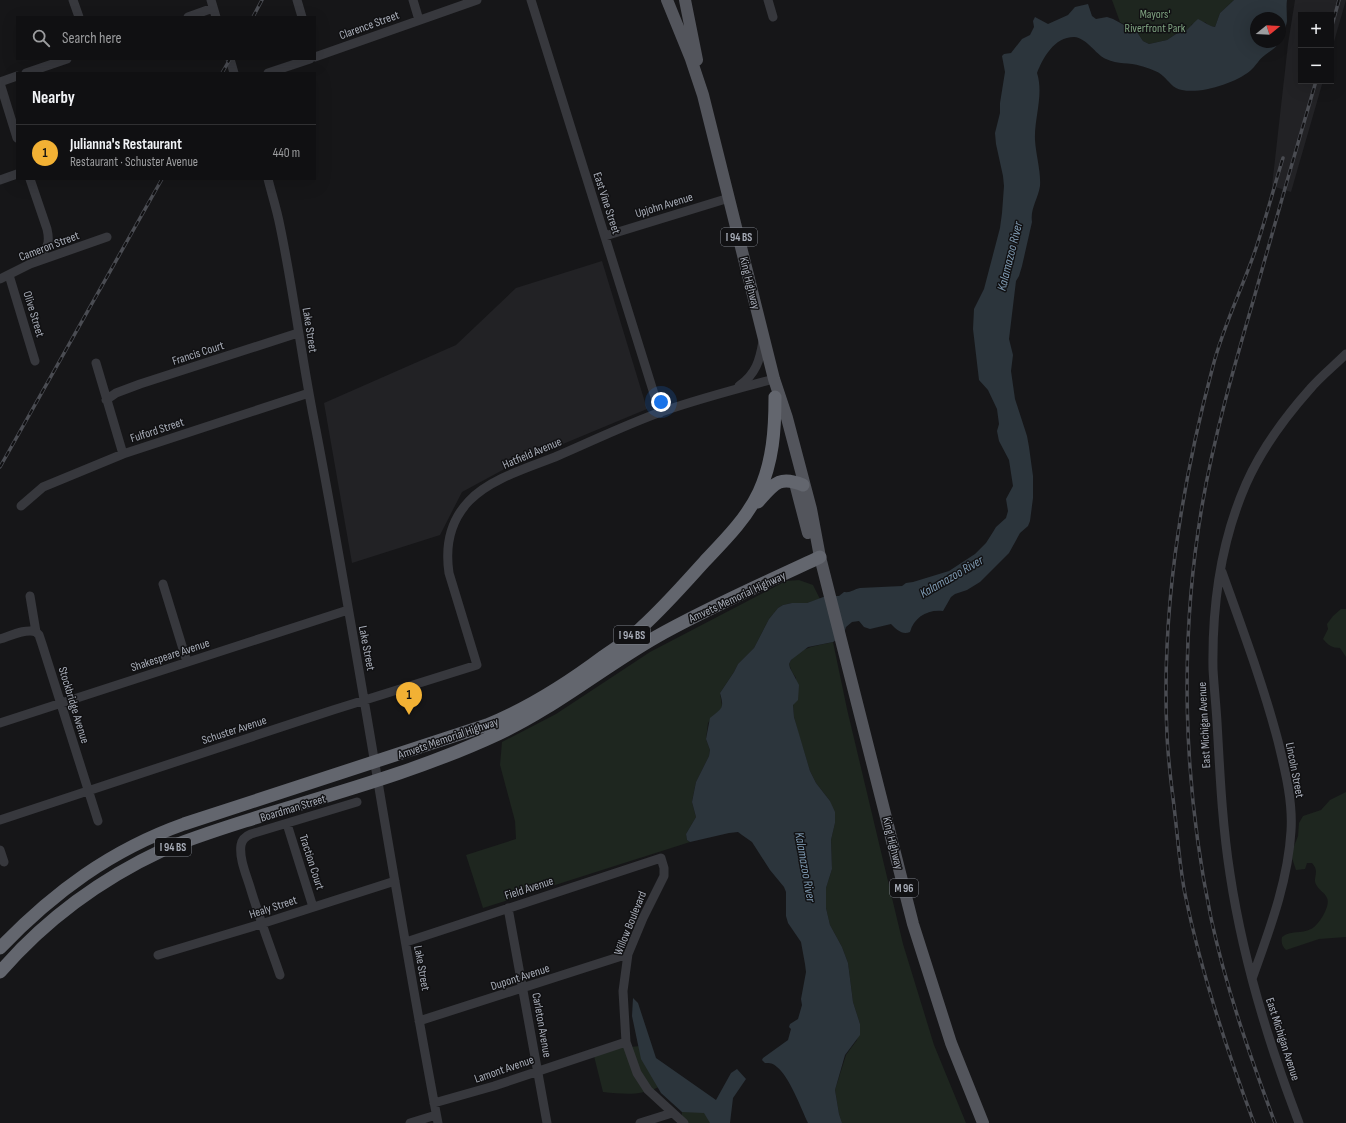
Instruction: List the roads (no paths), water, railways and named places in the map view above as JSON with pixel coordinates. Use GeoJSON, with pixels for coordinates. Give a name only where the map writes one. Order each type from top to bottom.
{"type":"FeatureCollection","features":[{"type":"Feature","properties":{"kind":"highway","name":"Amvets Memorial Highway"},"geometry":{"type":"LineString","coordinates":[[376,772],[513,714],[549,694],[586,670],[642,627],[676,594],[739,523],[758,493],[773,450],[775,397]]}},
{"type":"Feature","properties":{"kind":"highway","name":"I 94 BS"},"geometry":{"type":"LineString","coordinates":[[739,523],[773,486],[782,481],[799,483]]}},
{"type":"Feature","properties":{"kind":"highway","name":"Amvets Memorial Highway"},"geometry":{"type":"LineString","coordinates":[[0,948],[23,924],[81,877],[139,842],[184,824],[376,772],[442,758],[485,740],[544,710],[657,636],[724,601],[820,557]]}},
{"type":"Feature","properties":{"kind":"highway","name":"I 94 BS"},"geometry":{"type":"LineString","coordinates":[[0,972],[53,918],[98,886],[124,871],[164,850],[238,824],[245,817],[270,806],[327,786],[376,772]]}},
{"type":"Feature","properties":{"kind":"main road","name":"King Highway"},"geometry":{"type":"LineString","coordinates":[[667,0],[696,73],[703,95],[774,379],[787,418],[799,483]]}},
{"type":"Feature","properties":{"kind":"main road","name":"King Highway"},"geometry":{"type":"LineString","coordinates":[[685,0],[703,95]]}},
{"type":"Feature","properties":{"kind":"main road","name":"King Highway"},"geometry":{"type":"LineString","coordinates":[[774,379],[775,397],[799,483],[811,509],[820,557],[921,952],[951,1043],[983,1123]]}},
{"type":"Feature","properties":{"kind":"street"},"geometry":{"type":"LineString","coordinates":[[73,0],[79,16]]}},
{"type":"Feature","properties":{"kind":"street"},"geometry":{"type":"LineString","coordinates":[[297,0],[302,16]]}},
{"type":"Feature","properties":{"kind":"street"},"geometry":{"type":"LineString","coordinates":[[413,0],[419,20]]}},
{"type":"Feature","properties":{"kind":"street","name":"Clarence Street"},"geometry":{"type":"LineString","coordinates":[[316,57],[476,0]]}},
{"type":"Feature","properties":{"kind":"street","name":"East Vine Street"},"geometry":{"type":"LineString","coordinates":[[531,0],[660,413]]}},
{"type":"Feature","properties":{"kind":"street"},"geometry":{"type":"LineString","coordinates":[[768,0],[773,17]]}},
{"type":"Feature","properties":{"kind":"street"},"geometry":{"type":"LineString","coordinates":[[191,16],[213,8]]}},
{"type":"Feature","properties":{"kind":"street"},"geometry":{"type":"LineString","coordinates":[[29,72],[64,60]]}},
{"type":"Feature","properties":{"kind":"street"},"geometry":{"type":"LineString","coordinates":[[230,60],[234,72]]}},
{"type":"Feature","properties":{"kind":"street"},"geometry":{"type":"LineString","coordinates":[[271,72],[307,60]]}},
{"type":"Feature","properties":{"kind":"street"},"geometry":{"type":"LineString","coordinates":[[16,76],[0,82],[16,135]]}},
{"type":"Feature","properties":{"kind":"street"},"geometry":{"type":"LineString","coordinates":[[0,180],[16,174]]}},
{"type":"Feature","properties":{"kind":"street"},"geometry":{"type":"LineString","coordinates":[[30,180],[48,229],[49,243],[45,250],[30,264]]}},
{"type":"Feature","properties":{"kind":"street","name":"Lake Street"},"geometry":{"type":"LineString","coordinates":[[268,180],[280,224],[298,333],[365,701],[376,772],[437,1119]]}},
{"type":"Feature","properties":{"kind":"street","name":"Upjohn Avenue"},"geometry":{"type":"LineString","coordinates":[[605,236],[729,198]]}},
{"type":"Feature","properties":{"kind":"street","name":"Cameron Street"},"geometry":{"type":"LineString","coordinates":[[0,279],[30,264],[107,237]]}},
{"type":"Feature","properties":{"kind":"street","name":"Olive Street"},"geometry":{"type":"LineString","coordinates":[[9,275],[35,361]]}},
{"type":"Feature","properties":{"kind":"street","name":"Francis Court"},"geometry":{"type":"LineString","coordinates":[[106,400],[140,384],[298,333]]}},
{"type":"Feature","properties":{"kind":"street"},"geometry":{"type":"LineString","coordinates":[[734,389],[749,378],[755,370],[760,360],[764,337]]}},
{"type":"Feature","properties":{"kind":"street","name":"East Michigan Avenue"},"geometry":{"type":"LineString","coordinates":[[1299,1123],[1272,1050],[1252,980],[1230,874],[1220,792],[1213,670],[1214,639],[1221,569],[1230,529],[1252,472],[1290,412],[1311,388],[1346,354]]}},
{"type":"Feature","properties":{"kind":"street"},"geometry":{"type":"LineString","coordinates":[[96,363],[123,454]]}},
{"type":"Feature","properties":{"kind":"street","name":"Hatfield Avenue"},"geometry":{"type":"LineString","coordinates":[[477,665],[449,573],[447,560],[449,538],[456,520],[465,505],[478,493],[495,482],[660,413],[734,389],[774,379]]}},
{"type":"Feature","properties":{"kind":"street","name":"Fulford Street"},"geometry":{"type":"LineString","coordinates":[[21,506],[43,487],[123,454],[309,393]]}},
{"type":"Feature","properties":{"kind":"street","name":"Lincoln Street"},"geometry":{"type":"LineString","coordinates":[[1221,569],[1255,665],[1272,722],[1286,774],[1291,816],[1288,855],[1277,906],[1252,980]]}},
{"type":"Feature","properties":{"kind":"street"},"geometry":{"type":"LineString","coordinates":[[163,584],[187,662]]}},
{"type":"Feature","properties":{"kind":"street","name":"Stockbridge Avenue"},"geometry":{"type":"LineString","coordinates":[[30,596],[36,632],[42,644],[98,821]]}},
{"type":"Feature","properties":{"kind":"street","name":"Shakespeare Avenue"},"geometry":{"type":"LineString","coordinates":[[0,723],[348,610]]}},
{"type":"Feature","properties":{"kind":"street"},"geometry":{"type":"LineString","coordinates":[[0,639],[25,631],[33,630],[36,632]]}},
{"type":"Feature","properties":{"kind":"street","name":"Schuster Avenue"},"geometry":{"type":"LineString","coordinates":[[0,820],[477,665]]}},
{"type":"Feature","properties":{"kind":"street","name":"Boardman Street"},"geometry":{"type":"LineString","coordinates":[[261,924],[245,873],[241,854],[241,844],[247,835],[357,802]]}},
{"type":"Feature","properties":{"kind":"street","name":"Traction Court"},"geometry":{"type":"LineString","coordinates":[[287,824],[313,907]]}},
{"type":"Feature","properties":{"kind":"street"},"geometry":{"type":"LineString","coordinates":[[0,850],[4,862]]}},
{"type":"Feature","properties":{"kind":"street","name":"Field Avenue"},"geometry":{"type":"LineString","coordinates":[[406,942],[661,858]]}},
{"type":"Feature","properties":{"kind":"street","name":"Willow Boulevard"},"geometry":{"type":"LineString","coordinates":[[661,858],[664,868],[664,876],[646,912],[628,954],[623,991],[626,1042],[633,1063],[643,1083],[655,1097],[684,1123]]}},
{"type":"Feature","properties":{"kind":"street","name":"Healy Street"},"geometry":{"type":"LineString","coordinates":[[158,955],[395,881]]}},
{"type":"Feature","properties":{"kind":"street","name":"Carleton Avenue"},"geometry":{"type":"LineString","coordinates":[[508,908],[547,1123]]}},
{"type":"Feature","properties":{"kind":"street"},"geometry":{"type":"LineString","coordinates":[[261,924],[280,975]]}},
{"type":"Feature","properties":{"kind":"street","name":"Dupont Avenue"},"geometry":{"type":"LineString","coordinates":[[419,1021],[628,954]]}},
{"type":"Feature","properties":{"kind":"street","name":"Lamont Avenue"},"geometry":{"type":"LineString","coordinates":[[434,1103],[494,1086],[538,1070],[626,1042]]}},
{"type":"Feature","properties":{"kind":"street"},"geometry":{"type":"LineString","coordinates":[[640,1123],[672,1113]]}},
{"type":"Feature","properties":{"kind":"street"},"geometry":{"type":"LineString","coordinates":[[410,1123],[437,1119]]}},
{"type":"Feature","properties":{"kind":"water","name":"Kalamazoo River"},"geometry":{"type":"Polygon","coordinates":[[[1234,0],[1287,0],[1286,24],[1286,12],[1250,12],[1250,48],[1274,48],[1263,57],[1250,71],[1236,80],[1208,89],[1190,91],[1179,89],[1156,71],[1137,65],[1115,62],[1102,57],[1087,43],[1079,38],[1067,38],[1055,44],[1050,49],[1042,61],[1037,73],[1040,90],[1035,140],[1040,186],[1033,208],[1032,222],[1022,266],[1016,281],[1009,339],[1013,355],[1011,371],[1015,399],[1027,436],[1033,476],[1033,498],[1028,526],[1020,533],[1009,553],[980,582],[951,597],[943,611],[932,611],[922,615],[915,622],[910,632],[902,632],[891,624],[870,629],[864,627],[859,621],[852,622],[846,627],[843,636],[833,642],[808,647],[791,660],[789,664],[799,685],[798,700],[793,705],[794,717],[810,771],[816,783],[830,801],[835,812],[835,823],[831,840],[832,869],[826,888],[826,908],[830,925],[842,947],[848,963],[853,1002],[860,1024],[860,1035],[845,1055],[835,1090],[842,1123],[808,1123],[786,1077],[776,1066],[765,1063],[762,1060],[788,1040],[791,1029],[789,1027],[790,1024],[798,1019],[802,1005],[801,999],[806,972],[805,964],[801,942],[788,923],[786,916],[786,892],[784,887],[770,870],[752,842],[738,832],[690,842],[687,840],[686,834],[696,817],[692,802],[696,782],[709,756],[710,750],[706,739],[710,718],[722,706],[720,693],[738,664],[754,648],[769,619],[778,608],[792,603],[807,603],[826,596],[839,596],[844,592],[849,592],[860,588],[902,586],[906,583],[949,571],[975,554],[986,543],[996,527],[1006,518],[1008,511],[1006,499],[1013,486],[1009,460],[999,441],[997,431],[999,424],[997,409],[988,390],[979,380],[973,329],[974,309],[984,289],[1000,228],[1002,213],[1004,186],[995,133],[1000,113],[1000,103],[1005,72],[1002,56],[1004,54],[1011,53],[1022,39],[1030,35],[1034,27],[1033,21],[1035,17],[1048,24],[1068,15],[1075,7],[1088,4],[1092,16],[1096,19],[1107,17],[1113,19],[1137,32],[1143,41],[1149,44],[1167,40],[1179,32],[1184,33],[1198,19],[1215,27],[1220,13],[1234,0]]]}},
{"type":"Feature","properties":{"kind":"water"},"geometry":{"type":"Polygon","coordinates":[[[633,998],[638,1003],[656,1058],[716,1100],[731,1073],[737,1069],[746,1079],[733,1098],[730,1123],[710,1123],[704,1113],[682,1112],[661,1093],[641,1059],[632,1016],[633,998]]]}},
{"type":"Feature","properties":{"kind":"railway"},"geometry":{"type":"LineString","coordinates":[[254,16],[262,0]]}},
{"type":"Feature","properties":{"kind":"railway"},"geometry":{"type":"LineString","coordinates":[[1334,18],[1339,0]]}},
{"type":"Feature","properties":{"kind":"railway"},"geometry":{"type":"LineString","coordinates":[[223,72],[229,60]]}},
{"type":"Feature","properties":{"kind":"railway"},"geometry":{"type":"LineString","coordinates":[[1275,1123],[1239,1022],[1211,918],[1195,816],[1190,764],[1187,712],[1187,661],[1195,557],[1202,506],[1212,454],[1239,350],[1315,84]]}},
{"type":"Feature","properties":{"kind":"railway"},"geometry":{"type":"LineString","coordinates":[[1254,1123],[1206,981],[1185,894],[1169,765],[1166,688],[1167,642],[1170,595],[1176,549],[1191,457],[1202,411],[1217,352],[1254,254],[1283,158]]}},
{"type":"Feature","properties":{"kind":"railway"},"geometry":{"type":"LineString","coordinates":[[0,467],[161,180]]}},
{"type":"Feature","properties":{"kind":"place","name":"Julianna's Restaurant"},"geometry":{"type":"Point","coordinates":[409,715]}},
{"type":"Feature","properties":{"kind":"park label","name":"Mayors' Riverfront Park"},"geometry":{"type":"Point","coordinates":[1155,21]}}]}
